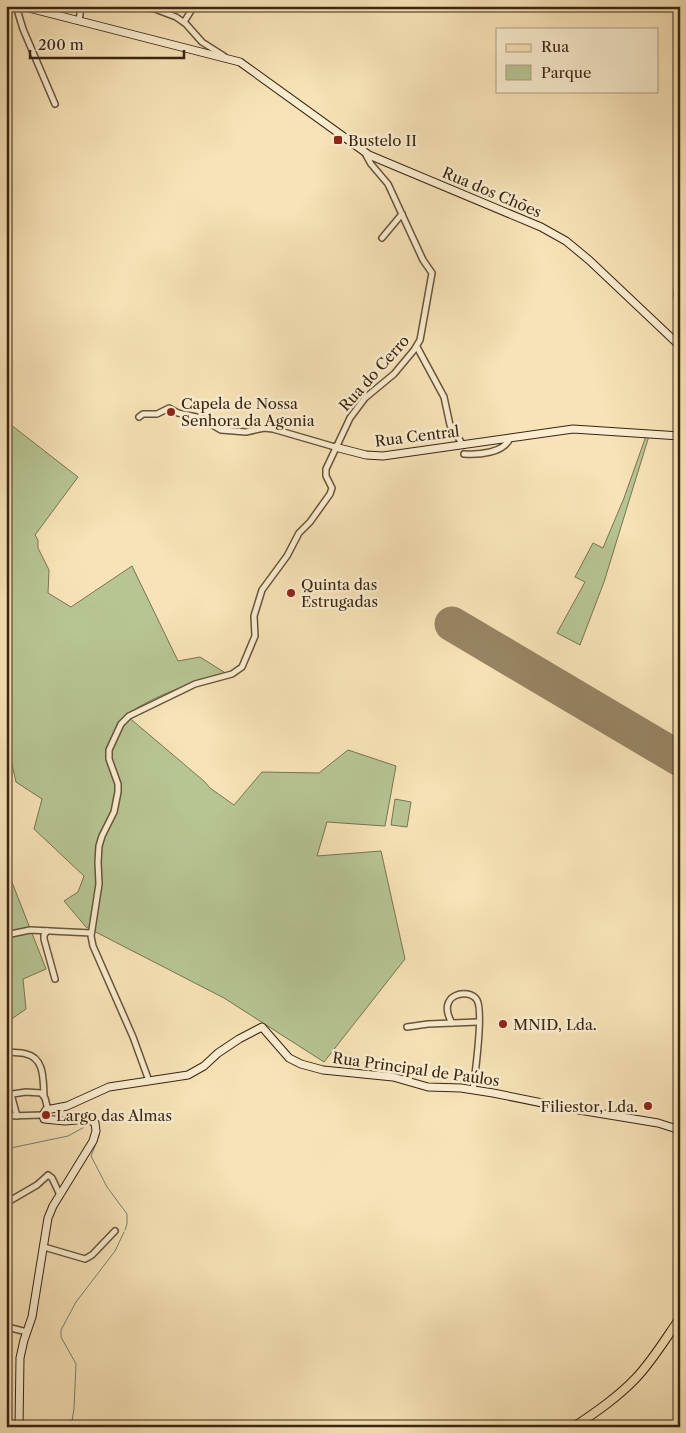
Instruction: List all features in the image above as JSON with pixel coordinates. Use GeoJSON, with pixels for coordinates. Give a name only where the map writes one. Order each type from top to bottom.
{"type":"FeatureCollection","features":[{"type":"Feature","properties":{"kind":"main road"},"geometry":{"type":"LineString","coordinates":[[574,1427],[613,1399],[636,1379],[680,1318]]}},
{"type":"Feature","properties":{"kind":"street"},"geometry":{"type":"LineString","coordinates":[[16,6],[24,32],[55,104]]}},
{"type":"Feature","properties":{"kind":"street","name":"Rua dos Chões"},"geometry":{"type":"LineString","coordinates":[[21,6],[226,58],[243,64],[365,152],[541,228],[562,239],[594,264],[680,346]]}},
{"type":"Feature","properties":{"kind":"street"},"geometry":{"type":"LineString","coordinates":[[78,21],[81,6]]}},
{"type":"Feature","properties":{"kind":"street"},"geometry":{"type":"LineString","coordinates":[[136,6],[164,12],[184,22],[200,41],[226,58]]}},
{"type":"Feature","properties":{"kind":"street"},"geometry":{"type":"LineString","coordinates":[[184,22],[194,6]]}},
{"type":"Feature","properties":{"kind":"street","name":"Rua do Cerro"},"geometry":{"type":"LineString","coordinates":[[91,933],[99,884],[98,862],[100,842],[114,812],[118,795],[118,784],[109,752],[121,724],[129,716],[195,684],[232,674],[242,667],[255,636],[254,616],[261,593],[287,556],[299,533],[330,494],[332,488],[325,472],[346,424],[361,403],[394,374],[416,346],[422,333],[432,275],[424,262],[388,184],[371,164],[365,152]]}},
{"type":"Feature","properties":{"kind":"street"},"geometry":{"type":"LineString","coordinates":[[382,238],[402,214]]}},
{"type":"Feature","properties":{"kind":"street"},"geometry":{"type":"LineString","coordinates":[[680,275],[677,294],[680,314]]}},
{"type":"Feature","properties":{"kind":"street"},"geometry":{"type":"LineString","coordinates":[[416,346],[442,393],[450,425],[463,444]]}},
{"type":"Feature","properties":{"kind":"street","name":"Rua Central"},"geometry":{"type":"LineString","coordinates":[[139,417],[143,414],[156,414],[169,408],[201,418],[221,430],[246,432],[273,429],[362,455],[378,456],[578,428],[680,436]]}},
{"type":"Feature","properties":{"kind":"street"},"geometry":{"type":"LineString","coordinates":[[464,454],[476,455],[505,446],[510,438]]}},
{"type":"Feature","properties":{"kind":"street"},"geometry":{"type":"LineString","coordinates":[[6,935],[28,930],[91,933],[93,946],[133,1037],[149,1081]]}},
{"type":"Feature","properties":{"kind":"street"},"geometry":{"type":"LineString","coordinates":[[47,931],[44,939],[55,978]]}},
{"type":"Feature","properties":{"kind":"street"},"geometry":{"type":"LineString","coordinates":[[452,1023],[447,1012],[448,1001],[454,996],[461,995],[472,996],[477,1000],[478,1058],[473,1090]]}},
{"type":"Feature","properties":{"kind":"street"},"geometry":{"type":"LineString","coordinates":[[407,1028],[428,1024],[478,1022]]}},
{"type":"Feature","properties":{"kind":"street","name":"Rua Principal de Paúlos"},"geometry":{"type":"LineString","coordinates":[[45,1112],[69,1105],[109,1087],[189,1075],[238,1040],[263,1027],[287,1056],[304,1064],[328,1071],[395,1077],[428,1088],[473,1090],[658,1123],[680,1130]]}},
{"type":"Feature","properties":{"kind":"street"},"geometry":{"type":"LineString","coordinates":[[6,1052],[28,1054],[38,1061],[42,1072],[44,1095],[45,1112],[43,1119],[56,1121],[90,1120],[96,1126],[96,1134],[88,1150],[49,1215],[32,1317],[20,1362],[19,1427]]}},
{"type":"Feature","properties":{"kind":"street"},"geometry":{"type":"LineString","coordinates":[[17,1116],[9,1094],[40,1092],[44,1095]]}},
{"type":"Feature","properties":{"kind":"street"},"geometry":{"type":"LineString","coordinates":[[6,1116],[45,1112]]}},
{"type":"Feature","properties":{"kind":"street"},"geometry":{"type":"LineString","coordinates":[[6,1203],[36,1185],[48,1175],[52,1178],[60,1194]]}},
{"type":"Feature","properties":{"kind":"street"},"geometry":{"type":"LineString","coordinates":[[44,1247],[85,1259],[92,1255],[115,1231]]}},
{"type":"Feature","properties":{"kind":"street"},"geometry":{"type":"LineString","coordinates":[[6,1324],[11,1328],[27,1332]]}},
{"type":"Feature","properties":{"kind":"green space"},"geometry":{"type":"Polygon","coordinates":[[[6,421],[78,477],[35,535],[38,540],[38,548],[49,570],[48,593],[71,607],[132,566],[178,661],[200,657],[227,674],[174,690],[126,715],[210,788],[234,805],[262,772],[319,773],[348,750],[396,766],[385,826],[327,822],[317,856],[381,851],[405,959],[324,1062],[224,998],[86,927],[64,901],[78,892],[84,876],[34,829],[42,799],[16,782],[6,738],[6,421]]]}},
{"type":"Feature","properties":{"kind":"green space"},"geometry":{"type":"Polygon","coordinates":[[[646,436],[649,436],[604,582],[580,645],[557,633],[585,582],[575,577],[593,543],[603,548],[624,498],[646,436]]]}},
{"type":"Feature","properties":{"kind":"green space"},"geometry":{"type":"Polygon","coordinates":[[[395,799],[411,802],[407,827],[391,825],[395,799]]]}},
{"type":"Feature","properties":{"kind":"green space"},"geometry":{"type":"Polygon","coordinates":[[[6,867],[46,969],[23,979],[26,1009],[6,1023],[6,867]]]}},
{"type":"Feature","properties":{"kind":"waterway"},"geometry":{"type":"LineString","coordinates":[[6,1149],[68,1136],[90,1124]]}},
{"type":"Feature","properties":{"kind":"waterway"},"geometry":{"type":"LineString","coordinates":[[99,1128],[99,1136],[91,1156],[107,1187],[127,1214],[125,1230]]}},
{"type":"Feature","properties":{"kind":"waterway"},"geometry":{"type":"LineString","coordinates":[[71,1427],[74,1409],[76,1364],[61,1337],[61,1330],[76,1302],[115,1251],[124,1232]]}},
{"type":"Feature","properties":{"kind":"runway"},"geometry":{"type":"LineString","coordinates":[[452,624],[680,759]]}},
{"type":"Feature","properties":{"kind":"place","name":"Bustelo II"},"geometry":{"type":"Point","coordinates":[338,140]}},
{"type":"Feature","properties":{"kind":"place","name":"Capela de Nossa Senhora da Agonia"},"geometry":{"type":"Point","coordinates":[171,412]}},
{"type":"Feature","properties":{"kind":"place","name":"Quinta das Estrugadas"},"geometry":{"type":"Point","coordinates":[291,593]}},
{"type":"Feature","properties":{"kind":"place","name":"MNID, Lda."},"geometry":{"type":"Point","coordinates":[503,1024]}},
{"type":"Feature","properties":{"kind":"place","name":"Filiestor, Lda."},"geometry":{"type":"Point","coordinates":[648,1106]}},
{"type":"Feature","properties":{"kind":"place","name":"Largo das Almas"},"geometry":{"type":"Point","coordinates":[46,1115]}}]}
